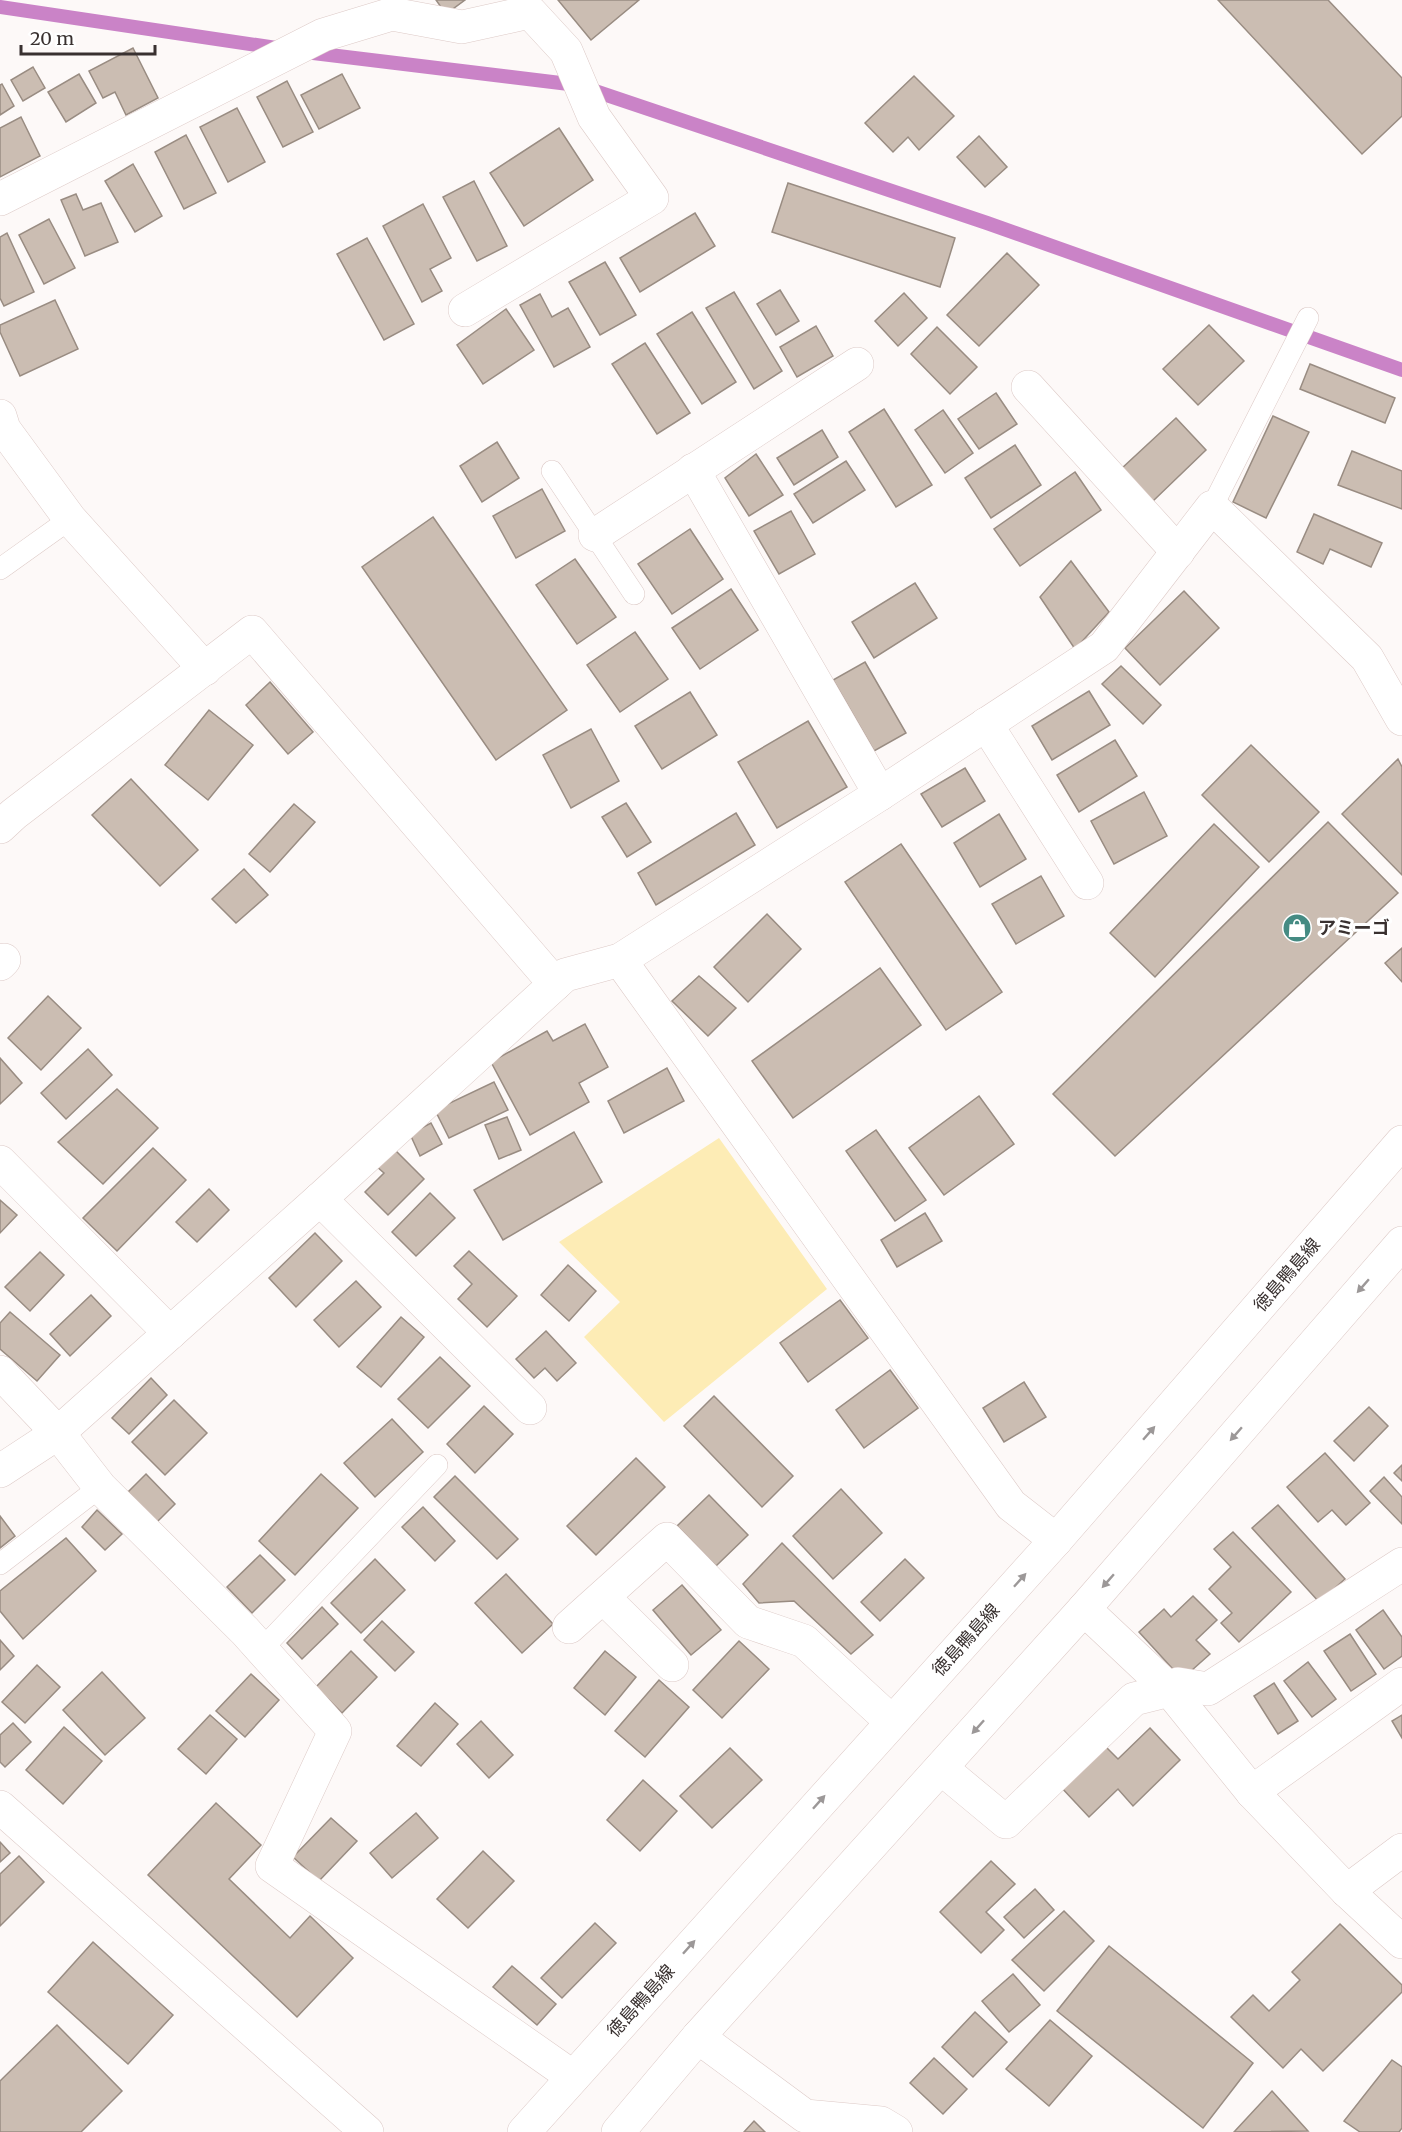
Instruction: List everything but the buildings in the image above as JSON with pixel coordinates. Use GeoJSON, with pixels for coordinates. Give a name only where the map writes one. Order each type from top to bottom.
{"type":"FeatureCollection","features":[{"type":"Feature","properties":{"kind":"street"},"geometry":{"type":"LineString","coordinates":[[0,199],[323,35],[392,14],[462,27],[530,12],[566,51],[594,117],[652,198],[465,310]]}},
{"type":"Feature","properties":{"kind":"street"},"geometry":{"type":"LineString","coordinates":[[595,535],[856,364]]}},
{"type":"Feature","properties":{"kind":"street"},"geometry":{"type":"LineString","coordinates":[[1028,387],[1178,552]]}},
{"type":"Feature","properties":{"kind":"street"},"geometry":{"type":"LineString","coordinates":[[0,416],[4,429],[70,519],[205,669]]}},
{"type":"Feature","properties":{"kind":"street"},"geometry":{"type":"LineString","coordinates":[[693,470],[880,794]]}},
{"type":"Feature","properties":{"kind":"street"},"geometry":{"type":"LineString","coordinates":[[0,1471],[58,1433],[320,1199],[565,975],[620,960],[1104,647],[1212,507],[1367,658],[1402,719]]}},
{"type":"Feature","properties":{"kind":"street"},"geometry":{"type":"LineString","coordinates":[[0,827],[252,632],[555,984]]}},
{"type":"Feature","properties":{"kind":"street"},"geometry":{"type":"LineString","coordinates":[[986,724],[1088,883]]}},
{"type":"Feature","properties":{"kind":"street"},"geometry":{"type":"LineString","coordinates":[[620,960],[1011,1505],[1056,1540]]}},
{"type":"Feature","properties":{"kind":"street","name":"徳島鴨島線"},"geometry":{"type":"LineString","coordinates":[[524,2132],[1056,1540],[1402,1143]]}},
{"type":"Feature","properties":{"kind":"street"},"geometry":{"type":"LineString","coordinates":[[0,1162],[170,1333]]}},
{"type":"Feature","properties":{"kind":"street"},"geometry":{"type":"LineString","coordinates":[[320,1199],[530,1408]]}},
{"type":"Feature","properties":{"kind":"street"},"geometry":{"type":"LineString","coordinates":[[618,2132],[698,2037],[1084,1609],[1402,1243]]}},
{"type":"Feature","properties":{"kind":"street"},"geometry":{"type":"LineString","coordinates":[[0,1372],[58,1433],[99,1487],[262,1649],[335,1731],[272,1866],[573,2077]]}},
{"type":"Feature","properties":{"kind":"street"},"geometry":{"type":"LineString","coordinates":[[569,1627],[667,1539],[748,1622],[804,1641],[892,1722]]}},
{"type":"Feature","properties":{"kind":"street"},"geometry":{"type":"LineString","coordinates":[[941,1768],[1006,1822],[1134,1699],[1158,1693],[1178,1684],[1208,1689],[1402,1564]]}},
{"type":"Feature","properties":{"kind":"street"},"geometry":{"type":"LineString","coordinates":[[603,1597],[672,1665]]}},
{"type":"Feature","properties":{"kind":"street"},"geometry":{"type":"LineString","coordinates":[[1084,1609],[1168,1689],[1252,1792],[1347,1891],[1402,1942]]}},
{"type":"Feature","properties":{"kind":"street"},"geometry":{"type":"LineString","coordinates":[[1252,1792],[1402,1684]]}},
{"type":"Feature","properties":{"kind":"street"},"geometry":{"type":"LineString","coordinates":[[0,1807],[367,2132]]}},
{"type":"Feature","properties":{"kind":"street"},"geometry":{"type":"LineString","coordinates":[[1347,1891],[1402,1850]]}},
{"type":"Feature","properties":{"kind":"street"},"geometry":{"type":"LineString","coordinates":[[698,2037],[805,2116],[881,2123],[896,2132]]}},
{"type":"Feature","properties":{"kind":"lane"},"geometry":{"type":"LineString","coordinates":[[1212,507],[1308,318]]}},
{"type":"Feature","properties":{"kind":"lane"},"geometry":{"type":"LineString","coordinates":[[552,471],[634,594]]}},
{"type":"Feature","properties":{"kind":"lane"},"geometry":{"type":"LineString","coordinates":[[0,569],[70,519]]}},
{"type":"Feature","properties":{"kind":"lane"},"geometry":{"type":"LineString","coordinates":[[262,1649],[437,1465]]}},
{"type":"Feature","properties":{"kind":"lane"},"geometry":{"type":"LineString","coordinates":[[0,1564],[99,1487]]}},
{"type":"Feature","properties":{"kind":"shaded area"},"geometry":{"type":"Polygon","coordinates":[[[719,1138],[827,1289],[664,1422],[584,1337],[620,1302],[559,1242],[719,1138]]]}},
{"type":"Feature","properties":{"kind":"waterway"},"geometry":{"type":"LineString","coordinates":[[0,7],[283,49]]}},
{"type":"Feature","properties":{"kind":"waterway"},"geometry":{"type":"LineString","coordinates":[[305,52],[577,85],[987,223],[1402,370]]}},
{"type":"Feature","properties":{"kind":"place","name":"アミーゴ"},"geometry":{"type":"Point","coordinates":[1297,928]}}]}
